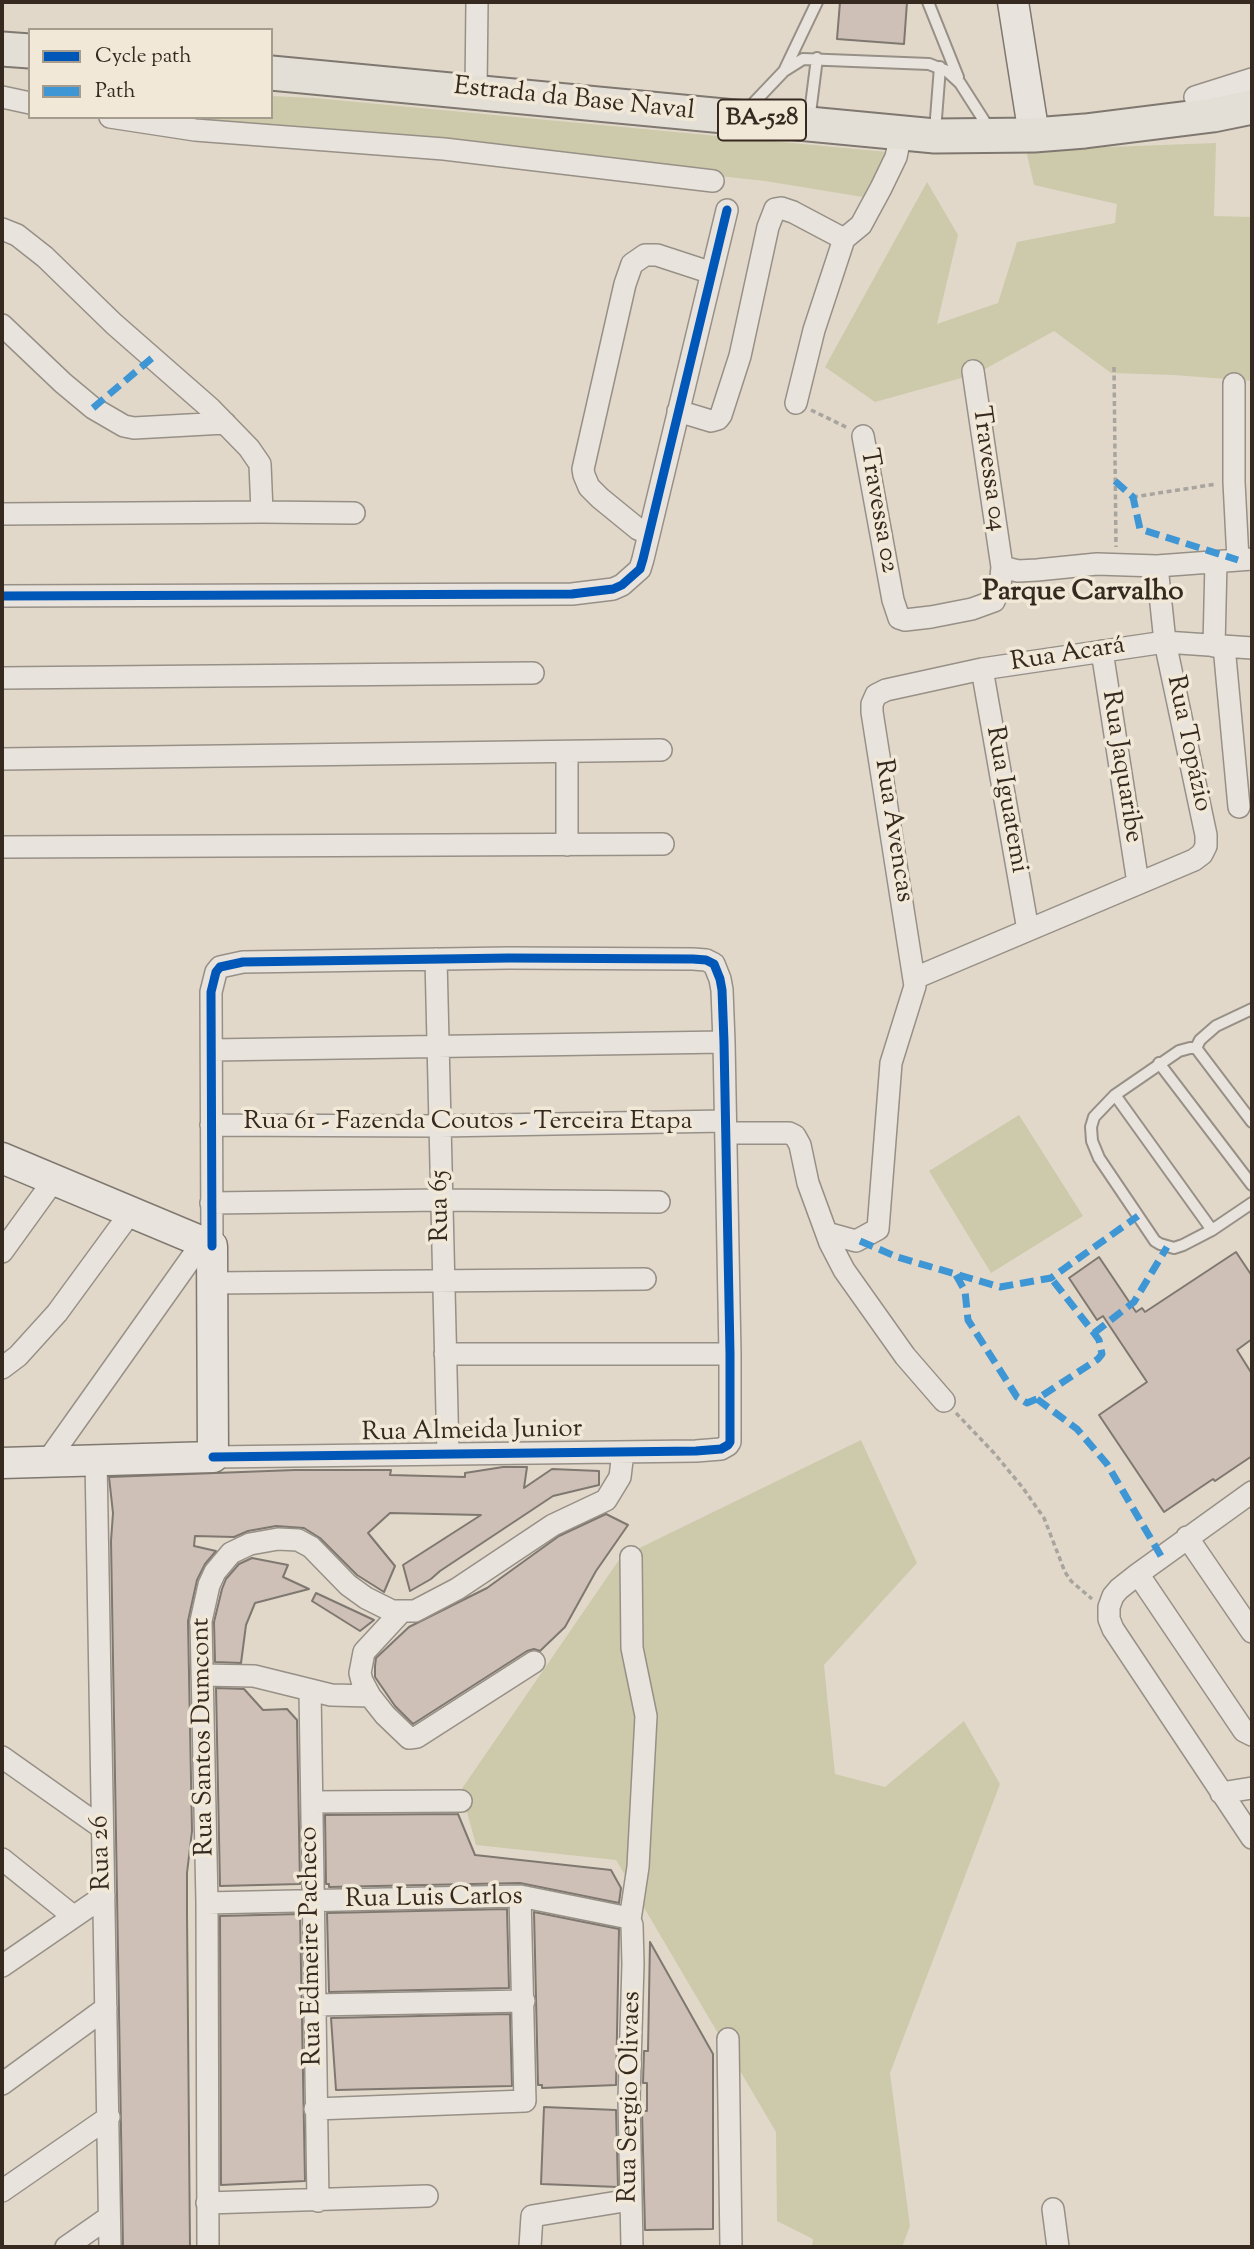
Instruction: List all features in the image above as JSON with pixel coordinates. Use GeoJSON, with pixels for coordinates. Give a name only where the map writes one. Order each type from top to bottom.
{"type":"FeatureCollection","features":[{"type":"Feature","properties":{"kind":"main road"},"geometry":{"type":"LineString","coordinates":[[1013,2],[1034,135]]}},
{"type":"Feature","properties":{"kind":"main road"},"geometry":{"type":"LineString","coordinates":[[2,49],[28,51]]}},
{"type":"Feature","properties":{"kind":"main road","name":"Estrada da Base Naval"},"geometry":{"type":"LineString","coordinates":[[273,73],[935,136],[1034,135],[1131,126],[1252,107]]}},
{"type":"Feature","properties":{"kind":"main road"},"geometry":{"type":"LineString","coordinates":[[1131,126],[1195,97]]}},
{"type":"Feature","properties":{"kind":"main road"},"geometry":{"type":"LineString","coordinates":[[2,1158],[207,1245],[212,1283],[213,1457]]}},
{"type":"Feature","properties":{"kind":"main road","name":"Rua Almeida Junior"},"geometry":{"type":"LineString","coordinates":[[2,1463],[213,1457]]}},
{"type":"Feature","properties":{"kind":"street"},"geometry":{"type":"LineString","coordinates":[[477,2],[477,91]]}},
{"type":"Feature","properties":{"kind":"street"},"geometry":{"type":"LineString","coordinates":[[1195,97],[1252,79]]}},
{"type":"Feature","properties":{"kind":"street"},"geometry":{"type":"LineString","coordinates":[[2,97],[28,103]]}},
{"type":"Feature","properties":{"kind":"street"},"geometry":{"type":"LineString","coordinates":[[123,119],[195,130],[444,149],[713,181]]}},
{"type":"Feature","properties":{"kind":"street"},"geometry":{"type":"LineString","coordinates":[[796,403],[814,330],[844,239],[861,225],[876,198],[896,157],[901,134]]}},
{"type":"Feature","properties":{"kind":"street"},"geometry":{"type":"LineString","coordinates":[[678,411],[711,421],[721,415],[740,356],[768,227],[775,209],[793,212],[844,239]]}},
{"type":"Feature","properties":{"kind":"street"},"geometry":{"type":"LineString","coordinates":[[2,596],[346,596],[597,592],[622,585],[640,569],[727,210]]}},
{"type":"Feature","properties":{"kind":"street"},"geometry":{"type":"LineString","coordinates":[[2,229],[16,235],[45,257],[114,324],[225,423],[259,461],[262,512]]}},
{"type":"Feature","properties":{"kind":"street"},"geometry":{"type":"LineString","coordinates":[[649,534],[638,529],[600,498],[589,487],[583,469],[625,284],[632,264],[645,255],[657,255],[712,274]]}},
{"type":"Feature","properties":{"kind":"street"},"geometry":{"type":"LineString","coordinates":[[2,325],[93,408],[124,426],[143,428],[225,423]]}},
{"type":"Feature","properties":{"kind":"street","name":"Travessa 04"},"geometry":{"type":"LineString","coordinates":[[973,371],[1002,568]]}},
{"type":"Feature","properties":{"kind":"street"},"geometry":{"type":"LineString","coordinates":[[1002,568],[1037,570],[1116,564],[1157,566],[1245,559],[1234,482],[1234,384]]}},
{"type":"Feature","properties":{"kind":"street","name":"Travessa 02"},"geometry":{"type":"LineString","coordinates":[[863,436],[899,618],[905,620],[931,617],[972,609],[994,601],[1000,587],[1002,568]]}},
{"type":"Feature","properties":{"kind":"street"},"geometry":{"type":"LineString","coordinates":[[2,514],[354,513]]}},
{"type":"Feature","properties":{"kind":"street","name":"Rua Topázio"},"geometry":{"type":"LineString","coordinates":[[1216,562],[1219,646],[1239,807]]}},
{"type":"Feature","properties":{"kind":"street","name":"Rua Topázio"},"geometry":{"type":"LineString","coordinates":[[1138,883],[1194,860],[1202,854],[1206,846],[1206,835],[1165,642],[1157,566]]}},
{"type":"Feature","properties":{"kind":"street","name":"Rua Acará"},"geometry":{"type":"LineString","coordinates":[[886,690],[982,669],[1165,642],[1252,648]]}},
{"type":"Feature","properties":{"kind":"street","name":"Rua Jaquaribe"},"geometry":{"type":"LineString","coordinates":[[1102,651],[1138,883]]}},
{"type":"Feature","properties":{"kind":"street","name":"Rua Iguatemi"},"geometry":{"type":"LineString","coordinates":[[982,669],[1028,930]]}},
{"type":"Feature","properties":{"kind":"street"},"geometry":{"type":"LineString","coordinates":[[2,678],[533,673]]}},
{"type":"Feature","properties":{"kind":"street","name":"Rua Avencas"},"geometry":{"type":"LineString","coordinates":[[886,690],[876,695],[872,712],[915,978]]}},
{"type":"Feature","properties":{"kind":"street"},"geometry":{"type":"LineString","coordinates":[[2,759],[661,750]]}},
{"type":"Feature","properties":{"kind":"street"},"geometry":{"type":"LineString","coordinates":[[567,752],[567,845]]}},
{"type":"Feature","properties":{"kind":"street"},"geometry":{"type":"LineString","coordinates":[[2,847],[663,844]]}},
{"type":"Feature","properties":{"kind":"street"},"geometry":{"type":"LineString","coordinates":[[827,1233],[856,1241],[878,1229],[891,1063],[912,1000],[915,978],[1138,883]]}},
{"type":"Feature","properties":{"kind":"street"},"geometry":{"type":"LineString","coordinates":[[48,1460],[207,1245],[211,1203],[211,992],[216,972],[227,964],[243,962],[436,959],[706,960],[714,964],[720,979],[724,1042],[730,1354],[445,1354]]}},
{"type":"Feature","properties":{"kind":"street","name":"Rua 65"},"geometry":{"type":"LineString","coordinates":[[436,959],[448,1454]]}},
{"type":"Feature","properties":{"kind":"street"},"geometry":{"type":"LineString","coordinates":[[212,1050],[724,1042]]}},
{"type":"Feature","properties":{"kind":"street","name":"Rua 61 - Fazenda Coutos - Terceira Etapa"},"geometry":{"type":"LineString","coordinates":[[211,1125],[726,1127],[789,1133],[795,1136],[800,1145],[808,1182],[827,1233]]}},
{"type":"Feature","properties":{"kind":"street"},"geometry":{"type":"LineString","coordinates":[[2,1252],[54,1180]]}},
{"type":"Feature","properties":{"kind":"street"},"geometry":{"type":"LineString","coordinates":[[211,1203],[442,1200],[659,1202]]}},
{"type":"Feature","properties":{"kind":"street"},"geometry":{"type":"LineString","coordinates":[[2,1368],[18,1356],[57,1313],[131,1212]]}},
{"type":"Feature","properties":{"kind":"street"},"geometry":{"type":"LineString","coordinates":[[827,1233],[851,1283],[905,1356],[944,1401]]}},
{"type":"Feature","properties":{"kind":"street"},"geometry":{"type":"LineString","coordinates":[[212,1283],[645,1279]]}},
{"type":"Feature","properties":{"kind":"street","name":"Rua Almeida Junior"},"geometry":{"type":"LineString","coordinates":[[213,1457],[706,1451],[724,1448],[730,1442],[730,1354]]}},
{"type":"Feature","properties":{"kind":"street"},"geometry":{"type":"LineString","coordinates":[[534,1662],[412,1738],[406,1737],[370,1696],[360,1673],[363,1652],[401,1612],[415,1611],[444,1597],[553,1525],[606,1500],[620,1477],[623,1451]]}},
{"type":"Feature","properties":{"kind":"street","name":"Rua 26"},"geometry":{"type":"LineString","coordinates":[[96,1460],[110,2247]]}},
{"type":"Feature","properties":{"kind":"street"},"geometry":{"type":"LineString","coordinates":[[1252,1493],[1187,1537],[1119,1589],[1113,1596],[1110,1607],[1113,1629],[1252,1838]]}},
{"type":"Feature","properties":{"kind":"street"},"geometry":{"type":"LineString","coordinates":[[1187,1537],[1252,1632]]}},
{"type":"Feature","properties":{"kind":"street","name":"Rua Santos Dumcont"},"geometry":{"type":"LineString","coordinates":[[208,2247],[207,1903],[201,1621],[209,1585],[224,1559],[231,1553],[250,1544],[278,1539],[298,1540],[311,1548],[366,1598],[392,1611],[401,1612]]}},
{"type":"Feature","properties":{"kind":"street"},"geometry":{"type":"LineString","coordinates":[[630,1920],[638,1867],[646,1716],[632,1648],[631,1557]]}},
{"type":"Feature","properties":{"kind":"street"},"geometry":{"type":"LineString","coordinates":[[1138,1574],[1244,1731],[1252,1735]]}},
{"type":"Feature","properties":{"kind":"street"},"geometry":{"type":"LineString","coordinates":[[202,1675],[254,1676],[344,1696],[370,1696]]}},
{"type":"Feature","properties":{"kind":"street","name":"Rua Edmeire Pacheco"},"geometry":{"type":"LineString","coordinates":[[310,1690],[318,2201]]}},
{"type":"Feature","properties":{"kind":"street"},"geometry":{"type":"LineString","coordinates":[[2,1757],[101,1827]]}},
{"type":"Feature","properties":{"kind":"street"},"geometry":{"type":"LineString","coordinates":[[1221,1793],[1252,1788]]}},
{"type":"Feature","properties":{"kind":"street"},"geometry":{"type":"LineString","coordinates":[[312,1802],[461,1801]]}},
{"type":"Feature","properties":{"kind":"street"},"geometry":{"type":"LineString","coordinates":[[2,1859],[73,1916]]}},
{"type":"Feature","properties":{"kind":"street"},"geometry":{"type":"LineString","coordinates":[[4,1961],[104,1896]]}},
{"type":"Feature","properties":{"kind":"street"},"geometry":{"type":"LineString","coordinates":[[315,2109],[524,2101],[520,1896]]}},
{"type":"Feature","properties":{"kind":"street","name":"Rua Luis Carlos"},"geometry":{"type":"LineString","coordinates":[[207,1903],[520,1896],[618,1914],[630,1920]]}},
{"type":"Feature","properties":{"kind":"street","name":"Rua Sergio Olivaes"},"geometry":{"type":"LineString","coordinates":[[630,1920],[633,1947],[629,2099],[632,2247]]}},
{"type":"Feature","properties":{"kind":"street"},"geometry":{"type":"LineString","coordinates":[[314,2005],[524,2001]]}},
{"type":"Feature","properties":{"kind":"street"},"geometry":{"type":"LineString","coordinates":[[2,2084],[106,2008]]}},
{"type":"Feature","properties":{"kind":"street"},"geometry":{"type":"LineString","coordinates":[[728,2039],[732,2247]]}},
{"type":"Feature","properties":{"kind":"street"},"geometry":{"type":"LineString","coordinates":[[2,2190],[108,2117]]}},
{"type":"Feature","properties":{"kind":"street"},"geometry":{"type":"LineString","coordinates":[[207,2203],[427,2196]]}},
{"type":"Feature","properties":{"kind":"street"},"geometry":{"type":"LineString","coordinates":[[530,2247],[531,2216],[630,2200]]}},
{"type":"Feature","properties":{"kind":"street"},"geometry":{"type":"LineString","coordinates":[[1053,2209],[1058,2247]]}},
{"type":"Feature","properties":{"kind":"street"},"geometry":{"type":"LineString","coordinates":[[66,2247],[109,2217]]}},
{"type":"Feature","properties":{"kind":"lane"},"geometry":{"type":"LineString","coordinates":[[784,71],[817,2]]}},
{"type":"Feature","properties":{"kind":"lane"},"geometry":{"type":"LineString","coordinates":[[928,2],[960,83],[993,136]]}},
{"type":"Feature","properties":{"kind":"lane"},"geometry":{"type":"LineString","coordinates":[[809,124],[817,58]]}},
{"type":"Feature","properties":{"kind":"lane"},"geometry":{"type":"LineString","coordinates":[[740,117],[784,71],[803,59],[929,64],[940,67],[960,83]]}},
{"type":"Feature","properties":{"kind":"lane"},"geometry":{"type":"LineString","coordinates":[[935,136],[940,67]]}},
{"type":"Feature","properties":{"kind":"lane"},"geometry":{"type":"LineString","coordinates":[[1252,1009],[1216,1026],[1205,1034],[1196,1048],[1179,1051],[1115,1095],[1094,1117],[1091,1127],[1092,1141],[1099,1158],[1155,1241],[1167,1247],[1174,1248],[1212,1230],[1252,1203]]}},
{"type":"Feature","properties":{"kind":"lane"},"geometry":{"type":"LineString","coordinates":[[1196,1048],[1252,1122]]}},
{"type":"Feature","properties":{"kind":"lane"},"geometry":{"type":"LineString","coordinates":[[1159,1063],[1252,1185]]}},
{"type":"Feature","properties":{"kind":"lane"},"geometry":{"type":"LineString","coordinates":[[1115,1095],[1212,1230]]}},
{"type":"Feature","properties":{"kind":"path"},"geometry":{"type":"LineString","coordinates":[[1114,367],[1116,564]]}},
{"type":"Feature","properties":{"kind":"path"},"geometry":{"type":"LineString","coordinates":[[796,403],[863,436]]}},
{"type":"Feature","properties":{"kind":"path"},"geometry":{"type":"LineString","coordinates":[[1133,497],[1234,482]]}},
{"type":"Feature","properties":{"kind":"path"},"geometry":{"type":"LineString","coordinates":[[944,1401],[994,1453],[1044,1518],[1071,1581],[1086,1596],[1110,1607]]}},
{"type":"Feature","properties":{"kind":"shaded area"},"geometry":{"type":"Polygon","coordinates":[[[273,96],[888,152],[863,197],[765,181],[150,119],[273,119],[273,96]]]}},
{"type":"Feature","properties":{"kind":"shaded area"},"geometry":{"type":"Polygon","coordinates":[[[1216,143],[1214,216],[1252,217],[1252,381],[1111,373],[1054,331],[976,374],[875,402],[825,367],[927,182],[958,235],[937,324],[998,303],[1017,242],[1115,223],[1117,204],[1034,185],[1026,150],[1216,143]]]}},
{"type":"Feature","properties":{"kind":"shaded area"},"geometry":{"type":"Polygon","coordinates":[[[1019,1115],[1083,1216],[991,1273],[929,1171],[1019,1115]]]}},
{"type":"Feature","properties":{"kind":"shaded area"},"geometry":{"type":"Polygon","coordinates":[[[861,1440],[917,1563],[824,1665],[835,1774],[885,1787],[964,1721],[1000,1784],[890,2073],[910,2226],[902,2247],[812,2247],[813,2239],[777,2221],[776,2132],[616,1860],[476,1845],[461,1790],[621,1557],[861,1440]]]}},
{"type":"Feature","properties":{"kind":"building"},"geometry":{"type":"Polygon","coordinates":[[[840,2],[907,2],[904,44],[837,39],[840,2]]]}},
{"type":"Feature","properties":{"kind":"building"},"geometry":{"type":"Polygon","coordinates":[[[1236,1252],[1252,1276],[1252,1339],[1237,1350],[1252,1374],[1252,1456],[1164,1512],[1099,1415],[1147,1382],[1103,1316],[1097,1320],[1069,1278],[1099,1257],[1136,1312],[1142,1308],[1145,1312],[1236,1252]]]}},
{"type":"Feature","properties":{"kind":"building"},"geometry":{"type":"Polygon","coordinates":[[[503,1467],[527,1467],[524,1488],[552,1469],[599,1471],[599,1485],[553,1496],[410,1591],[403,1565],[481,1515],[390,1513],[368,1533],[395,1566],[384,1592],[357,1575],[320,1538],[304,1528],[276,1526],[248,1531],[234,1537],[195,1536],[194,1546],[216,1551],[197,1580],[188,1621],[192,1831],[187,1873],[190,2247],[123,2247],[111,1541],[113,1513],[109,1477],[295,1470],[391,1470],[390,1475],[465,1477],[465,1473],[503,1467]]]}},
{"type":"Feature","properties":{"kind":"building"},"geometry":{"type":"Polygon","coordinates":[[[606,1514],[628,1525],[596,1571],[565,1627],[540,1651],[527,1651],[413,1724],[395,1706],[375,1677],[376,1658],[409,1627],[487,1588],[559,1536],[606,1514]]]}},
{"type":"Feature","properties":{"kind":"building"},"geometry":{"type":"Polygon","coordinates":[[[252,1558],[288,1565],[283,1577],[309,1589],[255,1603],[246,1625],[241,1663],[215,1662],[214,1622],[222,1589],[226,1579],[239,1564],[252,1558]]]}},
{"type":"Feature","properties":{"kind":"building"},"geometry":{"type":"Polygon","coordinates":[[[316,1593],[374,1620],[360,1631],[312,1601],[316,1593]]]}},
{"type":"Feature","properties":{"kind":"building"},"geometry":{"type":"Polygon","coordinates":[[[216,1688],[244,1689],[263,1710],[287,1709],[297,1720],[300,1884],[220,1886],[216,1688]]]}},
{"type":"Feature","properties":{"kind":"building"},"geometry":{"type":"Polygon","coordinates":[[[458,1814],[475,1855],[611,1870],[621,1888],[619,1903],[520,1883],[329,1887],[329,1884],[326,1884],[325,1815],[458,1814]]]}},
{"type":"Feature","properties":{"kind":"building"},"geometry":{"type":"Polygon","coordinates":[[[507,1909],[509,1988],[329,1992],[327,1913],[507,1909]]]}},
{"type":"Feature","properties":{"kind":"building"},"geometry":{"type":"Polygon","coordinates":[[[534,1912],[619,1929],[616,2085],[542,2088],[542,2085],[538,2085],[534,1912]]]}},
{"type":"Feature","properties":{"kind":"building"},"geometry":{"type":"Polygon","coordinates":[[[300,1914],[305,2181],[221,2185],[220,1916],[300,1914]]]}},
{"type":"Feature","properties":{"kind":"building"},"geometry":{"type":"Polygon","coordinates":[[[650,1942],[713,2054],[713,2229],[645,2230],[642,2111],[647,2111],[647,2083],[643,2083],[644,2051],[648,2051],[650,1942]]]}},
{"type":"Feature","properties":{"kind":"building"},"geometry":{"type":"Polygon","coordinates":[[[510,2014],[512,2086],[336,2090],[331,2018],[510,2014]]]}},
{"type":"Feature","properties":{"kind":"building"},"geometry":{"type":"Polygon","coordinates":[[[544,2107],[616,2110],[618,2187],[541,2184],[544,2107]]]}},
{"type":"Feature","properties":{"kind":"marked path"},"geometry":{"type":"LineString","coordinates":[[93,408],[152,358]]}},
{"type":"Feature","properties":{"kind":"marked path"},"geometry":{"type":"LineString","coordinates":[[1115,481],[1133,497],[1140,529],[1238,560]]}},
{"type":"Feature","properties":{"kind":"marked path"},"geometry":{"type":"LineString","coordinates":[[860,1241],[897,1257],[1000,1287],[1051,1278],[1138,1216]]}},
{"type":"Feature","properties":{"kind":"marked path"},"geometry":{"type":"LineString","coordinates":[[1094,1333],[1134,1302],[1167,1247]]}},
{"type":"Feature","properties":{"kind":"marked path"},"geometry":{"type":"LineString","coordinates":[[956,1275],[965,1291],[968,1320],[1017,1397],[1027,1403],[1037,1399],[1102,1354],[1099,1340],[1051,1278]]}},
{"type":"Feature","properties":{"kind":"marked path"},"geometry":{"type":"LineString","coordinates":[[1037,1399],[1077,1429],[1107,1464],[1161,1556]]}},
{"type":"Feature","properties":{"kind":"cycle path"},"geometry":{"type":"LineString","coordinates":[[2,596],[572,594],[613,589],[622,585],[640,569],[643,559],[727,210]]}},
{"type":"Feature","properties":{"kind":"cycle path"},"geometry":{"type":"LineString","coordinates":[[212,1246],[211,992],[220,967],[243,962],[509,958],[693,959],[714,964],[722,990],[724,1042],[730,1354],[728,1445],[721,1449],[696,1451],[213,1457]]}},
{"type":"Feature","properties":{"kind":"district","name":"Parque Carvalho"},"geometry":{"type":"Point","coordinates":[1083,594]}}]}
